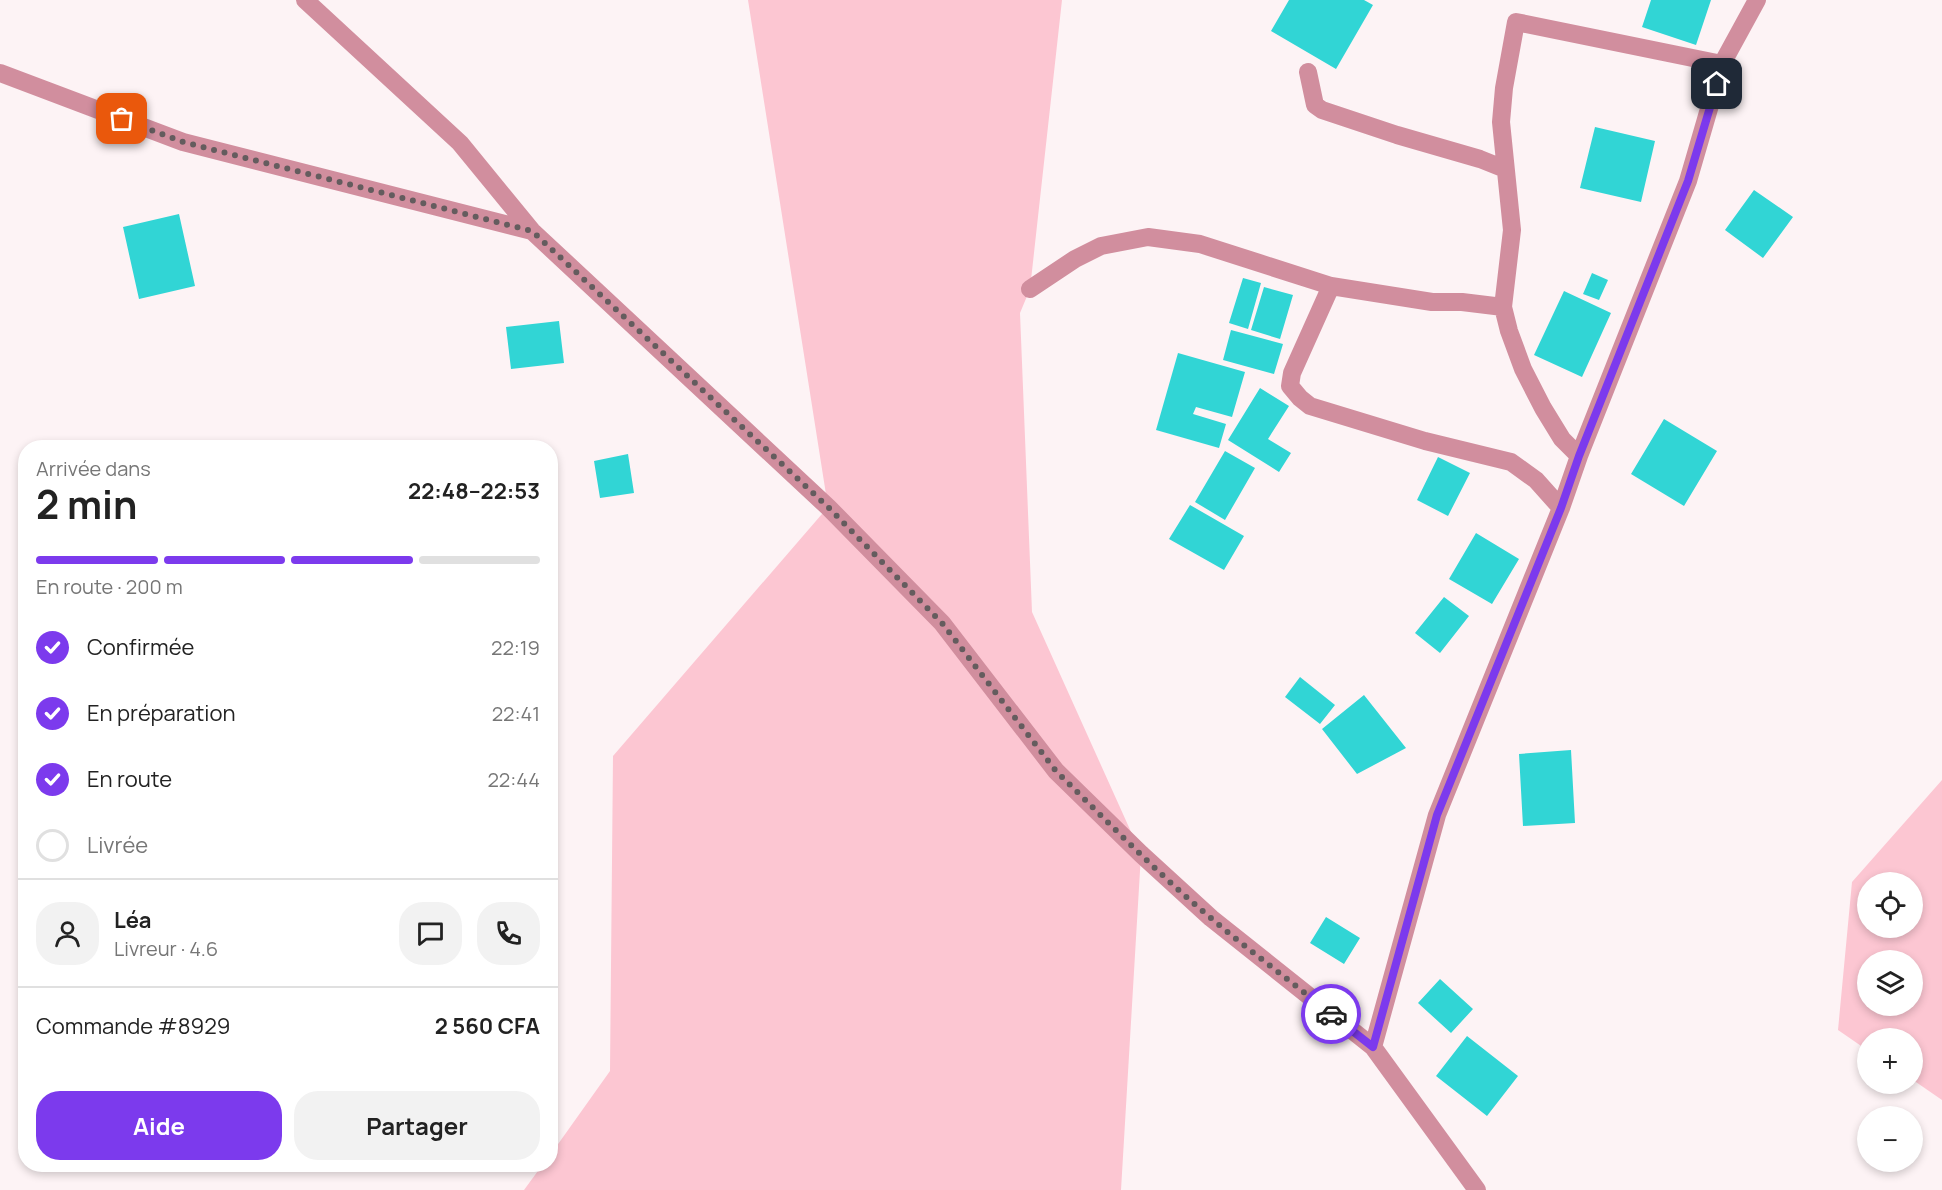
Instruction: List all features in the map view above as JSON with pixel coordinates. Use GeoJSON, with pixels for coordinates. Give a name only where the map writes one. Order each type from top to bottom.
{"type":"FeatureCollection","features":[{"type":"Feature","properties":{"kind":"street"},"geometry":{"type":"LineString","coordinates":[[305,0],[460,143],[532,231],[828,507],[942,623],[1056,771],[1211,918],[1373,1047],[1477,1190]]}},
{"type":"Feature","properties":{"kind":"street"},"geometry":{"type":"LineString","coordinates":[[1373,1047],[1437,815],[1561,508],[1579,456],[1688,181],[1722,64],[1757,0]]}},
{"type":"Feature","properties":{"kind":"street"},"geometry":{"type":"LineString","coordinates":[[1579,456],[1562,439],[1523,369],[1503,307],[1512,230],[1501,122],[1504,88],[1516,22],[1722,64]]}},
{"type":"Feature","properties":{"kind":"street"},"geometry":{"type":"LineString","coordinates":[[1308,72],[1315,105],[1322,110],[1480,159],[1505,169]]}},
{"type":"Feature","properties":{"kind":"street"},"geometry":{"type":"LineString","coordinates":[[0,73],[183,142],[532,231]]}},
{"type":"Feature","properties":{"kind":"street"},"geometry":{"type":"LineString","coordinates":[[1030,289],[1075,259],[1101,246],[1148,237],[1200,244],[1331,286],[1432,302],[1462,302],[1503,307]]}},
{"type":"Feature","properties":{"kind":"street"},"geometry":{"type":"LineString","coordinates":[[1331,286],[1292,374],[1290,386],[1300,398],[1310,406],[1425,441],[1511,462],[1536,480],[1561,508]]}},
{"type":"Feature","properties":{"kind":"shaded area"},"geometry":{"type":"Polygon","coordinates":[[[748,0],[1062,0],[1030,289],[1020,313],[1032,612],[1141,854],[1121,1190],[524,1190],[537,1172],[558,1172],[558,1144],[610,1071],[613,756],[828,507],[748,0]]]}},
{"type":"Feature","properties":{"kind":"shaded area"},"geometry":{"type":"Polygon","coordinates":[[[1942,780],[1942,1100],[1923,1087],[1923,1028],[1857,1028],[1857,1043],[1838,1030],[1852,882],[1857,876],[1857,938],[1923,938],[1923,872],[1861,872],[1942,780]]]}},
{"type":"Feature","properties":{"kind":"building"},"geometry":{"type":"Polygon","coordinates":[[[1289,0],[1364,0],[1373,5],[1336,69],[1271,31],[1289,0]]]}},
{"type":"Feature","properties":{"kind":"building"},"geometry":{"type":"Polygon","coordinates":[[[1651,0],[1711,0],[1696,45],[1642,27],[1651,0]]]}},
{"type":"Feature","properties":{"kind":"building"},"geometry":{"type":"Polygon","coordinates":[[[1595,127],[1655,141],[1641,202],[1580,188],[1595,127]]]}},
{"type":"Feature","properties":{"kind":"building"},"geometry":{"type":"Polygon","coordinates":[[[1754,190],[1793,217],[1763,258],[1725,230],[1754,190]]]}},
{"type":"Feature","properties":{"kind":"building"},"geometry":{"type":"Polygon","coordinates":[[[179,214],[195,286],[139,299],[123,227],[179,214]]]}},
{"type":"Feature","properties":{"kind":"building"},"geometry":{"type":"Polygon","coordinates":[[[1592,273],[1608,280],[1599,300],[1583,294],[1592,273]]]}},
{"type":"Feature","properties":{"kind":"building"},"geometry":{"type":"Polygon","coordinates":[[[1243,278],[1261,283],[1248,329],[1229,323],[1243,278]]]}},
{"type":"Feature","properties":{"kind":"building"},"geometry":{"type":"Polygon","coordinates":[[[1264,287],[1293,295],[1280,339],[1251,330],[1264,287]]]}},
{"type":"Feature","properties":{"kind":"building"},"geometry":{"type":"Polygon","coordinates":[[[1564,291],[1611,313],[1582,377],[1534,355],[1564,291]]]}},
{"type":"Feature","properties":{"kind":"building"},"geometry":{"type":"Polygon","coordinates":[[[559,321],[564,363],[511,369],[506,327],[559,321]]]}},
{"type":"Feature","properties":{"kind":"building"},"geometry":{"type":"Polygon","coordinates":[[[1231,330],[1283,344],[1274,374],[1223,360],[1231,330]]]}},
{"type":"Feature","properties":{"kind":"building"},"geometry":{"type":"Polygon","coordinates":[[[1178,353],[1245,372],[1232,417],[1196,407],[1193,414],[1226,424],[1219,448],[1156,430],[1178,353]]]}},
{"type":"Feature","properties":{"kind":"building"},"geometry":{"type":"Polygon","coordinates":[[[1260,388],[1289,406],[1268,439],[1291,453],[1279,472],[1228,440],[1260,388]]]}},
{"type":"Feature","properties":{"kind":"building"},"geometry":{"type":"Polygon","coordinates":[[[1664,419],[1717,451],[1684,506],[1631,474],[1664,419]]]}},
{"type":"Feature","properties":{"kind":"building"},"geometry":{"type":"Polygon","coordinates":[[[1225,451],[1255,468],[1225,520],[1195,502],[1225,451]]]}},
{"type":"Feature","properties":{"kind":"building"},"geometry":{"type":"Polygon","coordinates":[[[628,454],[634,493],[600,498],[594,461],[628,454]]]}},
{"type":"Feature","properties":{"kind":"building"},"geometry":{"type":"Polygon","coordinates":[[[1438,457],[1470,473],[1448,516],[1417,500],[1438,457]]]}},
{"type":"Feature","properties":{"kind":"building"},"geometry":{"type":"Polygon","coordinates":[[[1190,505],[1244,536],[1224,570],[1169,539],[1190,505]]]}},
{"type":"Feature","properties":{"kind":"building"},"geometry":{"type":"Polygon","coordinates":[[[1476,533],[1519,559],[1492,604],[1449,579],[1476,533]]]}},
{"type":"Feature","properties":{"kind":"building"},"geometry":{"type":"Polygon","coordinates":[[[1444,597],[1469,616],[1440,653],[1415,633],[1444,597]]]}},
{"type":"Feature","properties":{"kind":"building"},"geometry":{"type":"Polygon","coordinates":[[[1300,677],[1335,705],[1320,724],[1285,697],[1300,677]]]}},
{"type":"Feature","properties":{"kind":"building"},"geometry":{"type":"Polygon","coordinates":[[[1364,695],[1406,748],[1357,774],[1322,729],[1364,695]]]}},
{"type":"Feature","properties":{"kind":"building"},"geometry":{"type":"Polygon","coordinates":[[[1571,750],[1575,823],[1523,826],[1519,754],[1571,750]]]}},
{"type":"Feature","properties":{"kind":"building"},"geometry":{"type":"Polygon","coordinates":[[[1326,917],[1360,938],[1344,964],[1310,943],[1326,917]]]}},
{"type":"Feature","properties":{"kind":"building"},"geometry":{"type":"Polygon","coordinates":[[[1440,979],[1473,1009],[1451,1033],[1418,1003],[1440,979]]]}},
{"type":"Feature","properties":{"kind":"building"},"geometry":{"type":"Polygon","coordinates":[[[1467,1036],[1518,1076],[1487,1116],[1436,1076],[1467,1036]]]}},
{"type":"Feature","properties":{"kind":"way so far"},"geometry":{"type":"LineString","coordinates":[[122,119],[183,142],[532,231],[828,507],[942,623],[1056,771],[1211,918],[1331,1014]]}},
{"type":"Feature","properties":{"kind":"route"},"geometry":{"type":"LineString","coordinates":[[1331,1014],[1373,1047],[1437,815],[1561,508],[1579,456],[1688,181],[1717,84]]}}]}
